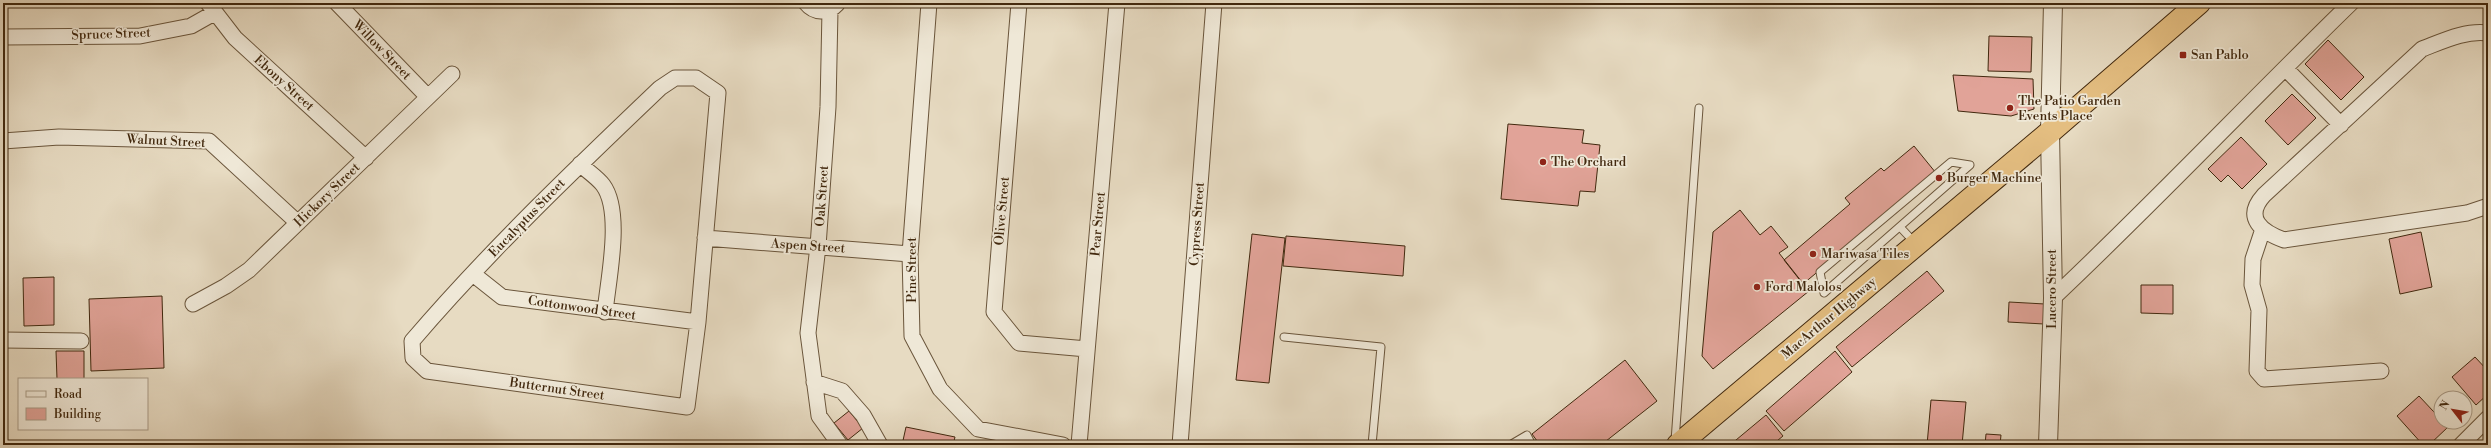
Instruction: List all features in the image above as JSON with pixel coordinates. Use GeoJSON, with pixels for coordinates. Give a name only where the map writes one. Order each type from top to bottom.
{"type":"FeatureCollection","features":[{"type":"Feature","properties":{"kind":"highway","name":"MacArthur Highway"},"geometry":{"type":"LineString","coordinates":[[1678,445],[2050,132],[2199,3]]}},
{"type":"Feature","properties":{"kind":"street","name":"Willow Street"},"geometry":{"type":"LineString","coordinates":[[337,3],[427,96]]}},
{"type":"Feature","properties":{"kind":"street"},"geometry":{"type":"LineString","coordinates":[[806,3],[815,11],[834,6]]}},
{"type":"Feature","properties":{"kind":"street","name":"Pine Street"},"geometry":{"type":"LineString","coordinates":[[929,3],[910,254],[912,336],[940,389],[978,429],[1063,445]]}},
{"type":"Feature","properties":{"kind":"street","name":"Olive Street"},"geometry":{"type":"LineString","coordinates":[[1019,3],[994,312],[1019,343],[1087,349]]}},
{"type":"Feature","properties":{"kind":"street","name":"Pear Street"},"geometry":{"type":"LineString","coordinates":[[1079,445],[1117,3]]}},
{"type":"Feature","properties":{"kind":"street","name":"Cypress Street"},"geometry":{"type":"LineString","coordinates":[[1180,445],[1214,3]]}},
{"type":"Feature","properties":{"kind":"street","name":"Lucero Street"},"geometry":{"type":"LineString","coordinates":[[2048,445],[2053,298],[2050,132],[2053,3]]}},
{"type":"Feature","properties":{"kind":"street"},"geometry":{"type":"LineString","coordinates":[[2053,298],[2127,228],[2351,3]]}},
{"type":"Feature","properties":{"kind":"street","name":"Oak Street"},"geometry":{"type":"LineString","coordinates":[[834,6],[818,246],[808,333],[819,416],[840,445]]}},
{"type":"Feature","properties":{"kind":"street","name":"Spruce Street"},"geometry":{"type":"LineString","coordinates":[[3,37],[140,36],[191,26],[211,8]]}},
{"type":"Feature","properties":{"kind":"street","name":"Ebony Street"},"geometry":{"type":"LineString","coordinates":[[211,8],[234,38],[366,158]]}},
{"type":"Feature","properties":{"kind":"street"},"geometry":{"type":"LineString","coordinates":[[2488,33],[2480,32],[2449,38],[2422,49],[2258,202],[2255,214],[2258,225],[2268,234],[2284,240],[2467,213],[2488,206]]}},
{"type":"Feature","properties":{"kind":"street"},"geometry":{"type":"LineString","coordinates":[[2285,68],[2341,125]]}},
{"type":"Feature","properties":{"kind":"street","name":"Hickory Street"},"geometry":{"type":"LineString","coordinates":[[193,304],[226,286],[249,270],[366,158],[427,96],[452,74]]}},
{"type":"Feature","properties":{"kind":"street","name":"Eucalyptus Street"},"geometry":{"type":"LineString","coordinates":[[427,371],[413,358],[412,341],[473,274],[580,164],[660,88],[675,78],[696,78],[718,93],[705,238]]}},
{"type":"Feature","properties":{"kind":"street","name":"Walnut Street"},"geometry":{"type":"LineString","coordinates":[[3,140],[59,137],[209,141],[298,223]]}},
{"type":"Feature","properties":{"kind":"street"},"geometry":{"type":"LineString","coordinates":[[580,164],[603,186],[610,206],[614,228],[605,312]]}},
{"type":"Feature","properties":{"kind":"street"},"geometry":{"type":"LineString","coordinates":[[2263,229],[2253,258],[2252,285],[2259,310],[2257,371],[2264,379],[2381,371]]}},
{"type":"Feature","properties":{"kind":"street"},"geometry":{"type":"LineString","coordinates":[[698,322],[705,238]]}},
{"type":"Feature","properties":{"kind":"street","name":"Aspen Street"},"geometry":{"type":"LineString","coordinates":[[705,238],[910,254]]}},
{"type":"Feature","properties":{"kind":"street","name":"Cottonwood Street"},"geometry":{"type":"LineString","coordinates":[[473,274],[502,297],[605,312],[698,322]]}},
{"type":"Feature","properties":{"kind":"street","name":"Butternut Street"},"geometry":{"type":"LineString","coordinates":[[427,371],[687,407],[698,322]]}},
{"type":"Feature","properties":{"kind":"street"},"geometry":{"type":"LineString","coordinates":[[3,340],[82,341]]}},
{"type":"Feature","properties":{"kind":"street"},"geometry":{"type":"LineString","coordinates":[[814,382],[842,391],[863,415],[880,445]]}},
{"type":"Feature","properties":{"kind":"street"},"geometry":{"type":"LineString","coordinates":[[2461,445],[2488,418]]}},
{"type":"Feature","properties":{"kind":"lane"},"geometry":{"type":"LineString","coordinates":[[1674,445],[1699,108]]}},
{"type":"Feature","properties":{"kind":"lane"},"geometry":{"type":"LineString","coordinates":[[1951,162],[1970,165],[1900,227],[1870,252],[1824,293],[1820,272],[1951,162]]}},
{"type":"Feature","properties":{"kind":"lane"},"geometry":{"type":"LineString","coordinates":[[1900,227],[1916,245]]}},
{"type":"Feature","properties":{"kind":"lane"},"geometry":{"type":"LineString","coordinates":[[1284,337],[1381,347],[1372,445]]}},
{"type":"Feature","properties":{"kind":"lane"},"geometry":{"type":"LineString","coordinates":[[1510,445],[1527,435],[1532,445]]}},
{"type":"Feature","properties":{"kind":"building"},"geometry":{"type":"Polygon","coordinates":[[[1989,36],[2032,37],[2031,72],[1988,71],[1989,36]]]}},
{"type":"Feature","properties":{"kind":"building"},"geometry":{"type":"Polygon","coordinates":[[[2328,40],[2364,77],[2341,100],[2305,64],[2328,40]]]}},
{"type":"Feature","properties":{"kind":"building"},"geometry":{"type":"Polygon","coordinates":[[[1953,75],[2033,79],[2034,109],[2011,116],[1958,111],[1953,75]]]}},
{"type":"Feature","properties":{"kind":"building"},"geometry":{"type":"Polygon","coordinates":[[[2292,94],[2316,118],[2288,145],[2265,121],[2292,94]]]}},
{"type":"Feature","properties":{"kind":"building"},"geometry":{"type":"Polygon","coordinates":[[[1508,124],[1584,130],[1582,143],[1600,145],[1595,192],[1580,191],[1578,206],[1501,199],[1508,124]]]}},
{"type":"Feature","properties":{"kind":"building"},"geometry":{"type":"Polygon","coordinates":[[[2241,137],[2267,164],[2242,189],[2228,175],[2221,182],[2208,169],[2241,137]]]}},
{"type":"Feature","properties":{"kind":"building"},"geometry":{"type":"Polygon","coordinates":[[[1914,146],[1936,173],[1803,284],[1784,260],[1850,204],[1845,198],[1881,168],[1884,171],[1914,146]]]}},
{"type":"Feature","properties":{"kind":"building","name":"Ford Malolos"},"geometry":{"type":"Polygon","coordinates":[[[1740,210],[1760,235],[1771,226],[1788,247],[1779,253],[1809,291],[1713,369],[1702,356],[1713,232],[1740,210]]]}},
{"type":"Feature","properties":{"kind":"building"},"geometry":{"type":"Polygon","coordinates":[[[2421,232],[2432,287],[2400,294],[2389,239],[2421,232]]]}},
{"type":"Feature","properties":{"kind":"building"},"geometry":{"type":"Polygon","coordinates":[[[1252,234],[1285,238],[1269,383],[1236,380],[1252,234]]]}},
{"type":"Feature","properties":{"kind":"building"},"geometry":{"type":"Polygon","coordinates":[[[1286,236],[1405,246],[1403,276],[1283,266],[1286,236]]]}},
{"type":"Feature","properties":{"kind":"building"},"geometry":{"type":"Polygon","coordinates":[[[1927,271],[1944,291],[1852,367],[1836,347],[1927,271]]]}},
{"type":"Feature","properties":{"kind":"building"},"geometry":{"type":"Polygon","coordinates":[[[54,277],[54,325],[24,326],[23,278],[54,277]]]}},
{"type":"Feature","properties":{"kind":"building"},"geometry":{"type":"Polygon","coordinates":[[[2141,285],[2173,285],[2173,314],[2141,313],[2141,285]]]}},
{"type":"Feature","properties":{"kind":"building"},"geometry":{"type":"Polygon","coordinates":[[[162,296],[164,368],[91,371],[89,299],[162,296]]]}},
{"type":"Feature","properties":{"kind":"building"},"geometry":{"type":"Polygon","coordinates":[[[2009,302],[2045,304],[2044,324],[2008,322],[2009,302]]]}},
{"type":"Feature","properties":{"kind":"building"},"geometry":{"type":"Polygon","coordinates":[[[56,351],[84,351],[84,378],[57,378],[56,351]]]}},
{"type":"Feature","properties":{"kind":"building"},"geometry":{"type":"Polygon","coordinates":[[[1835,351],[1852,372],[1784,431],[1766,411],[1835,351]]]}},
{"type":"Feature","properties":{"kind":"building"},"geometry":{"type":"Polygon","coordinates":[[[2475,357],[2488,371],[2488,394],[2476,405],[2473,402],[2473,390],[2463,390],[2452,377],[2475,357]]]}},
{"type":"Feature","properties":{"kind":"building"},"geometry":{"type":"Polygon","coordinates":[[[1625,360],[1657,401],[1601,445],[1540,445],[1532,434],[1625,360]]]}},
{"type":"Feature","properties":{"kind":"building"},"geometry":{"type":"Polygon","coordinates":[[[2419,396],[2433,411],[2433,430],[2445,430],[2429,445],[2423,445],[2397,416],[2419,396]]]}},
{"type":"Feature","properties":{"kind":"building"},"geometry":{"type":"Polygon","coordinates":[[[1931,400],[1966,402],[1962,445],[1927,445],[1931,400]]]}},
{"type":"Feature","properties":{"kind":"building"},"geometry":{"type":"Polygon","coordinates":[[[849,411],[863,428],[848,440],[834,423],[849,411]]]}},
{"type":"Feature","properties":{"kind":"building"},"geometry":{"type":"Polygon","coordinates":[[[1766,415],[1783,436],[1772,445],[1730,445],[1766,415]]]}},
{"type":"Feature","properties":{"kind":"building"},"geometry":{"type":"Polygon","coordinates":[[[906,427],[955,437],[953,445],[902,445],[906,427]]]}},
{"type":"Feature","properties":{"kind":"building"},"geometry":{"type":"Polygon","coordinates":[[[1986,434],[2001,435],[2000,445],[1985,445],[1986,434]]]}},
{"type":"Feature","properties":{"kind":"place","name":"San Pablo"},"geometry":{"type":"Point","coordinates":[2183,55]}},
{"type":"Feature","properties":{"kind":"place","name":"The Patio Garden Events Place"},"geometry":{"type":"Point","coordinates":[2010,108]}},
{"type":"Feature","properties":{"kind":"place","name":"The Orchard"},"geometry":{"type":"Point","coordinates":[1543,162]}},
{"type":"Feature","properties":{"kind":"place","name":"Burger Machine"},"geometry":{"type":"Point","coordinates":[1939,178]}},
{"type":"Feature","properties":{"kind":"place","name":"Mariwasa Tiles"},"geometry":{"type":"Point","coordinates":[1813,254]}},
{"type":"Feature","properties":{"kind":"place","name":"Ford Malolos"},"geometry":{"type":"Point","coordinates":[1757,287]}}]}
